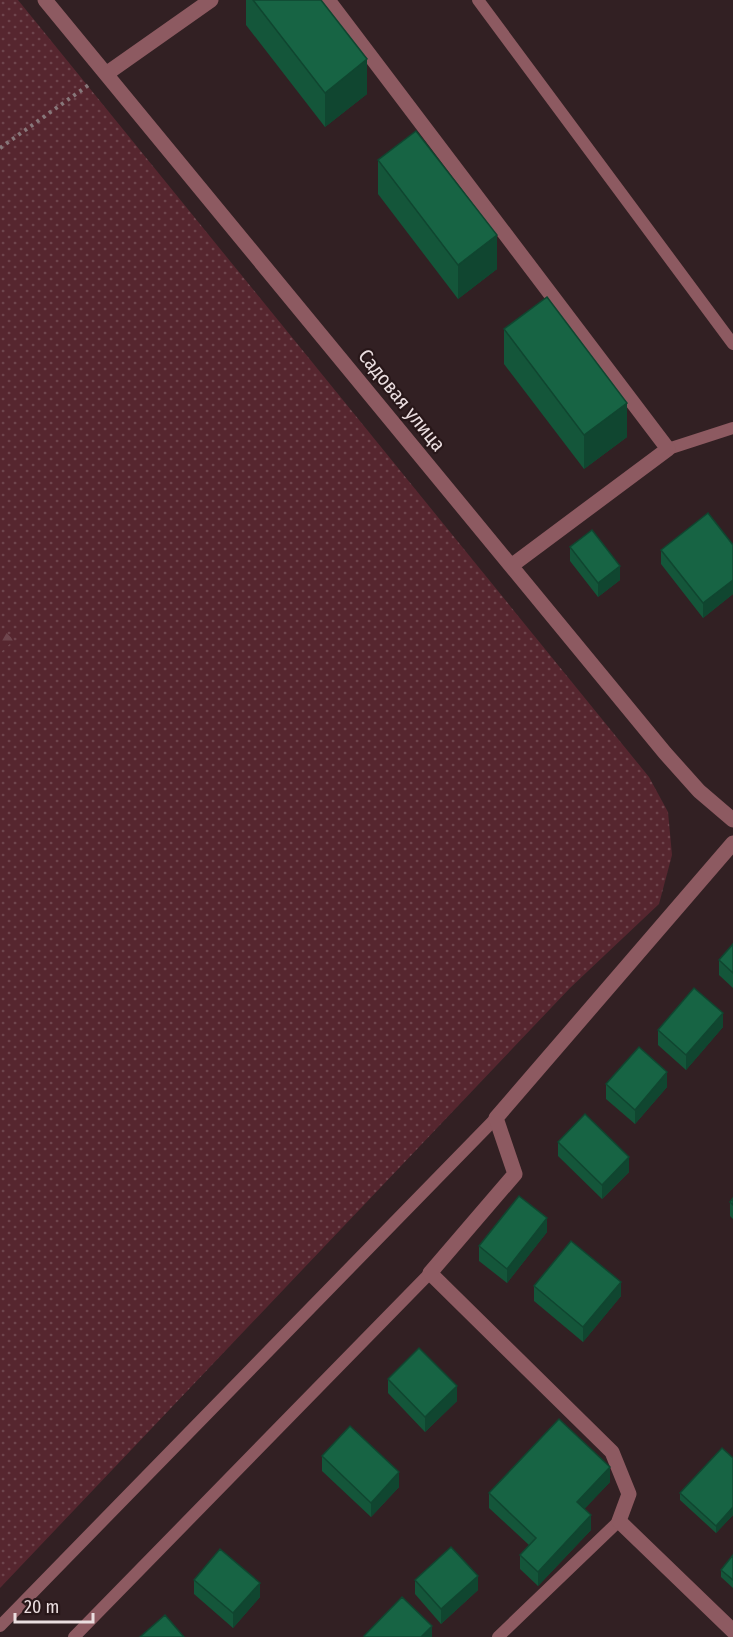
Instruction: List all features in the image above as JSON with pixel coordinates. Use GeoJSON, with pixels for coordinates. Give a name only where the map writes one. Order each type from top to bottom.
{"type":"FeatureCollection","features":[{"type":"Feature","properties":{"kind":"street","name":"Садовая улица"},"geometry":{"type":"LineString","coordinates":[[45,0],[665,753],[699,791],[733,820]]}},
{"type":"Feature","properties":{"kind":"street"},"geometry":{"type":"LineString","coordinates":[[106,74],[211,0]]}},
{"type":"Feature","properties":{"kind":"street"},"geometry":{"type":"LineString","coordinates":[[328,0],[668,449],[511,566]]}},
{"type":"Feature","properties":{"kind":"street"},"geometry":{"type":"LineString","coordinates":[[733,843],[496,1118],[515,1174],[430,1273],[612,1452],[629,1494],[619,1521],[733,1630]]}},
{"type":"Feature","properties":{"kind":"lane"},"geometry":{"type":"LineString","coordinates":[[478,0],[733,344]]}},
{"type":"Feature","properties":{"kind":"lane"},"geometry":{"type":"LineString","coordinates":[[668,449],[733,428]]}},
{"type":"Feature","properties":{"kind":"lane"},"geometry":{"type":"LineString","coordinates":[[0,1626],[496,1118]]}},
{"type":"Feature","properties":{"kind":"lane"},"geometry":{"type":"LineString","coordinates":[[74,1637],[430,1273]]}},
{"type":"Feature","properties":{"kind":"lane"},"geometry":{"type":"LineString","coordinates":[[498,1637],[619,1521]]}},
{"type":"Feature","properties":{"kind":"path"},"geometry":{"type":"LineString","coordinates":[[0,148],[106,74]]}},
{"type":"Feature","properties":{"kind":"green space"},"geometry":{"type":"Polygon","coordinates":[[[0,0],[18,0],[649,777],[668,812],[672,855],[659,904],[570,988],[0,1588],[0,0]]]}},
{"type":"Feature","properties":{"kind":"green space"},"geometry":{"type":"Polygon","coordinates":[[[0,627],[14,640],[0,653],[0,627]]]}},
{"type":"Feature","properties":{"kind":"building"},"geometry":{"type":"Polygon","coordinates":[[[253,0],[321,0],[367,59],[325,93],[253,0]]]}},
{"type":"Feature","properties":{"kind":"building"},"geometry":{"type":"Polygon","coordinates":[[[416,131],[497,235],[458,265],[378,160],[416,131]]]}},
{"type":"Feature","properties":{"kind":"building"},"geometry":{"type":"Polygon","coordinates":[[[547,297],[627,403],[584,435],[504,329],[547,297]]]}},
{"type":"Feature","properties":{"kind":"building"},"geometry":{"type":"Polygon","coordinates":[[[708,513],[733,545],[733,580],[703,603],[661,550],[708,513]]]}},
{"type":"Feature","properties":{"kind":"building"},"geometry":{"type":"Polygon","coordinates":[[[592,530],[620,566],[598,583],[570,547],[592,530]]]}},
{"type":"Feature","properties":{"kind":"building"},"geometry":{"type":"Polygon","coordinates":[[[733,944],[733,973],[719,960],[733,944]]]}},
{"type":"Feature","properties":{"kind":"building"},"geometry":{"type":"Polygon","coordinates":[[[694,988],[723,1013],[686,1055],[658,1030],[694,988]]]}},
{"type":"Feature","properties":{"kind":"building"},"geometry":{"type":"Polygon","coordinates":[[[639,1047],[667,1072],[635,1110],[606,1084],[639,1047]]]}},
{"type":"Feature","properties":{"kind":"building"},"geometry":{"type":"Polygon","coordinates":[[[585,1114],[629,1157],[602,1185],[558,1142],[585,1114]]]}},
{"type":"Feature","properties":{"kind":"building"},"geometry":{"type":"Polygon","coordinates":[[[519,1196],[547,1218],[507,1269],[479,1246],[519,1196]]]}},
{"type":"Feature","properties":{"kind":"building"},"geometry":{"type":"Polygon","coordinates":[[[571,1241],[621,1282],[583,1327],[534,1286],[571,1241]]]}},
{"type":"Feature","properties":{"kind":"building"},"geometry":{"type":"Polygon","coordinates":[[[419,1348],[457,1386],[425,1417],[388,1379],[419,1348]]]}},
{"type":"Feature","properties":{"kind":"building"},"geometry":{"type":"Polygon","coordinates":[[[559,1419],[610,1467],[577,1502],[591,1515],[538,1572],[520,1555],[536,1538],[489,1493],[559,1419]]]}},
{"type":"Feature","properties":{"kind":"building"},"geometry":{"type":"Polygon","coordinates":[[[350,1426],[399,1472],[371,1503],[322,1456],[350,1426]]]}},
{"type":"Feature","properties":{"kind":"building"},"geometry":{"type":"Polygon","coordinates":[[[722,1448],[733,1458],[733,1507],[716,1526],[680,1493],[722,1448]]]}},
{"type":"Feature","properties":{"kind":"building"},"geometry":{"type":"Polygon","coordinates":[[[451,1547],[478,1576],[441,1609],[415,1580],[451,1547]]]}},
{"type":"Feature","properties":{"kind":"building"},"geometry":{"type":"Polygon","coordinates":[[[220,1549],[260,1583],[233,1613],[194,1580],[220,1549]]]}},
{"type":"Feature","properties":{"kind":"building"},"geometry":{"type":"Polygon","coordinates":[[[733,1555],[733,1580],[721,1570],[733,1555]]]}},
{"type":"Feature","properties":{"kind":"building"},"geometry":{"type":"Polygon","coordinates":[[[402,1597],[432,1626],[421,1637],[365,1637],[364,1636],[402,1597]]]}},
{"type":"Feature","properties":{"kind":"building"},"geometry":{"type":"Polygon","coordinates":[[[165,1615],[184,1637],[140,1637],[165,1615]]]}}]}
